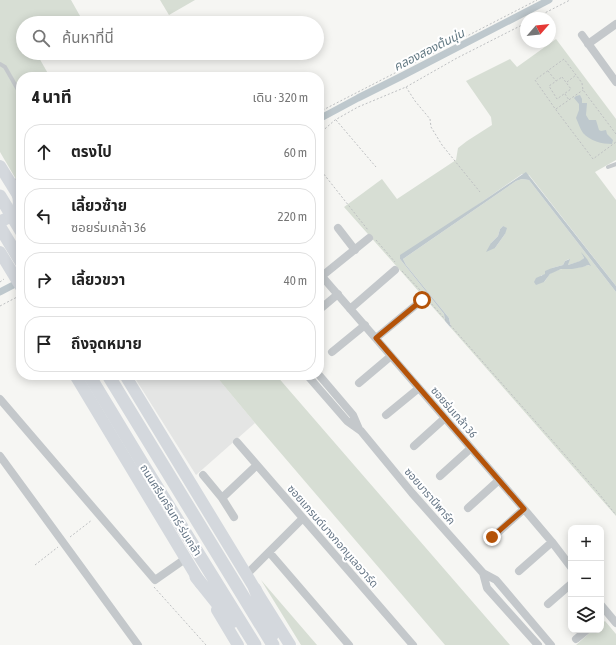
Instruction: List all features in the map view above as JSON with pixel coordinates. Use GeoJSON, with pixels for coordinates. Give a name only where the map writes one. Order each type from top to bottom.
{"type":"FeatureCollection","features":[{"type":"Feature","properties":{"kind":"main road"},"geometry":{"type":"LineString","coordinates":[[0,166],[16,187]]}},
{"type":"Feature","properties":{"kind":"main road"},"geometry":{"type":"LineString","coordinates":[[0,196],[16,223]]}},
{"type":"Feature","properties":{"kind":"main road"},"geometry":{"type":"LineString","coordinates":[[0,221],[10,217],[16,211]]}},
{"type":"Feature","properties":{"kind":"main road"},"geometry":{"type":"LineString","coordinates":[[0,227],[16,254]]}},
{"type":"Feature","properties":{"kind":"main road"},"geometry":{"type":"LineString","coordinates":[[0,252],[16,279]]}},
{"type":"Feature","properties":{"kind":"main road","name":"ถนนศรีนครินทร์-ร่มเกล้า"},"geometry":{"type":"LineString","coordinates":[[78,380],[238,645]]}},
{"type":"Feature","properties":{"kind":"main road","name":"ถนนศรีนครินทร์-ร่มเกล้า"},"geometry":{"type":"LineString","coordinates":[[92,380],[255,645]]}},
{"type":"Feature","properties":{"kind":"main road","name":"ถนนศรีนครินทร์-ร่มเกล้า"},"geometry":{"type":"LineString","coordinates":[[111,380],[157,458],[273,645]]}},
{"type":"Feature","properties":{"kind":"main road"},"geometry":{"type":"LineString","coordinates":[[128,380],[290,645]]}},
{"type":"Feature","properties":{"kind":"main road"},"geometry":{"type":"LineString","coordinates":[[196,577],[251,645]]}},
{"type":"Feature","properties":{"kind":"main road"},"geometry":{"type":"LineString","coordinates":[[255,589],[279,645]]}},
{"type":"Feature","properties":{"kind":"street"},"geometry":{"type":"LineString","coordinates":[[588,44],[616,24]]}},
{"type":"Feature","properties":{"kind":"street"},"geometry":{"type":"LineString","coordinates":[[582,35],[615,77]]}},
{"type":"Feature","properties":{"kind":"street"},"geometry":{"type":"LineString","coordinates":[[338,228],[355,250]]}},
{"type":"Feature","properties":{"kind":"street"},"geometry":{"type":"LineString","coordinates":[[324,271],[355,250],[371,236]]}},
{"type":"Feature","properties":{"kind":"street"},"geometry":{"type":"LineString","coordinates":[[350,308],[398,268]]}},
{"type":"Feature","properties":{"kind":"street","name":"ซอยร่มเกล้า 36"},"geometry":{"type":"LineString","coordinates":[[324,278],[524,509],[568,563]]}},
{"type":"Feature","properties":{"kind":"street"},"geometry":{"type":"LineString","coordinates":[[324,306],[338,294]]}},
{"type":"Feature","properties":{"kind":"street"},"geometry":{"type":"LineString","coordinates":[[376,338],[423,297]]}},
{"type":"Feature","properties":{"kind":"street"},"geometry":{"type":"LineString","coordinates":[[332,352],[364,325]]}},
{"type":"Feature","properties":{"kind":"street"},"geometry":{"type":"LineString","coordinates":[[359,383],[391,356]]}},
{"type":"Feature","properties":{"kind":"street","name":"ซอยบารานีพาร์ค"},"geometry":{"type":"LineString","coordinates":[[311,380],[347,420],[361,431],[412,493],[484,573],[496,580],[552,645]]}},
{"type":"Feature","properties":{"kind":"street","name":"ซอยบารานีพาร์ค"},"geometry":{"type":"LineString","coordinates":[[323,380],[353,415],[361,431]]}},
{"type":"Feature","properties":{"kind":"street"},"geometry":{"type":"LineString","coordinates":[[386,415],[419,388]]}},
{"type":"Feature","properties":{"kind":"street"},"geometry":{"type":"LineString","coordinates":[[0,399],[155,580],[185,559]]}},
{"type":"Feature","properties":{"kind":"street"},"geometry":{"type":"LineString","coordinates":[[414,446],[445,418]]}},
{"type":"Feature","properties":{"kind":"street","name":"ซอยแกรนด์บางกอกบูเลอวาร์ด"},"geometry":{"type":"LineString","coordinates":[[237,442],[413,645]]}},
{"type":"Feature","properties":{"kind":"street"},"geometry":{"type":"LineString","coordinates":[[440,476],[471,448]]}},
{"type":"Feature","properties":{"kind":"street"},"geometry":{"type":"LineString","coordinates":[[0,456],[138,645]]}},
{"type":"Feature","properties":{"kind":"street"},"geometry":{"type":"LineString","coordinates":[[222,498],[257,465]]}},
{"type":"Feature","properties":{"kind":"street"},"geometry":{"type":"LineString","coordinates":[[203,475],[222,498],[234,517]]}},
{"type":"Feature","properties":{"kind":"street"},"geometry":{"type":"LineString","coordinates":[[468,508],[499,480]]}},
{"type":"Feature","properties":{"kind":"street"},"geometry":{"type":"LineString","coordinates":[[492,537],[524,509]]}},
{"type":"Feature","properties":{"kind":"street"},"geometry":{"type":"LineString","coordinates":[[246,575],[303,518]]}},
{"type":"Feature","properties":{"kind":"street"},"geometry":{"type":"LineString","coordinates":[[519,572],[552,542]]}},
{"type":"Feature","properties":{"kind":"street"},"geometry":{"type":"LineString","coordinates":[[269,552],[349,645]]}},
{"type":"Feature","properties":{"kind":"street","name":"ซอยบารานีพาร์ค"},"geometry":{"type":"LineString","coordinates":[[484,573],[488,588],[538,645]]}},
{"type":"Feature","properties":{"kind":"street"},"geometry":{"type":"LineString","coordinates":[[548,604],[568,587]]}},
{"type":"Feature","properties":{"kind":"street"},"geometry":{"type":"LineString","coordinates":[[604,615],[616,623]]}},
{"type":"Feature","properties":{"kind":"street"},"geometry":{"type":"LineString","coordinates":[[576,639],[583,633]]}},
{"type":"Feature","properties":{"kind":"lane"},"geometry":{"type":"LineString","coordinates":[[0,64],[5,66],[16,86]]}},
{"type":"Feature","properties":{"kind":"lane"},"geometry":{"type":"LineString","coordinates":[[608,167],[616,164]]}},
{"type":"Feature","properties":{"kind":"path"},"geometry":{"type":"LineString","coordinates":[[324,109],[537,0]]}},
{"type":"Feature","properties":{"kind":"path"},"geometry":{"type":"LineString","coordinates":[[547,12],[570,0]]}},
{"type":"Feature","properties":{"kind":"path"},"geometry":{"type":"LineString","coordinates":[[324,130],[336,120],[358,107],[406,87],[457,58],[520,26]]}},
{"type":"Feature","properties":{"kind":"path"},"geometry":{"type":"LineString","coordinates":[[616,134],[583,90],[582,83],[564,59],[535,80],[593,159],[616,142]]}},
{"type":"Feature","properties":{"kind":"path"},"geometry":{"type":"LineString","coordinates":[[548,71],[556,81]]}},
{"type":"Feature","properties":{"kind":"path"},"geometry":{"type":"LineString","coordinates":[[566,83],[576,75]]}},
{"type":"Feature","properties":{"kind":"path"},"geometry":{"type":"LineString","coordinates":[[562,77],[571,89],[558,99],[549,86],[556,81],[562,77]]}},
{"type":"Feature","properties":{"kind":"path"},"geometry":{"type":"LineString","coordinates":[[406,87],[430,119],[431,127],[442,145],[480,192]]}},
{"type":"Feature","properties":{"kind":"path"},"geometry":{"type":"LineString","coordinates":[[556,110],[583,90]]}},
{"type":"Feature","properties":{"kind":"path"},"geometry":{"type":"LineString","coordinates":[[564,94],[569,100]]}},
{"type":"Feature","properties":{"kind":"path"},"geometry":{"type":"LineString","coordinates":[[336,120],[376,166]]}},
{"type":"Feature","properties":{"kind":"path"},"geometry":{"type":"LineString","coordinates":[[324,175],[371,236],[398,268],[591,484],[616,515]]}},
{"type":"Feature","properties":{"kind":"path"},"geometry":{"type":"LineString","coordinates":[[0,306],[16,298]]}},
{"type":"Feature","properties":{"kind":"path"},"geometry":{"type":"LineString","coordinates":[[35,565],[94,518]]}},
{"type":"Feature","properties":{"kind":"path"},"geometry":{"type":"LineString","coordinates":[[155,588],[206,645]]}},
{"type":"Feature","properties":{"kind":"shaded area"},"geometry":{"type":"Polygon","coordinates":[[[0,0],[71,0],[80,16],[16,16],[16,60],[40,60],[47,72],[16,72],[16,179],[0,152],[0,0]]]}},
{"type":"Feature","properties":{"kind":"shaded area"},"geometry":{"type":"Polygon","coordinates":[[[160,0],[195,0],[169,15],[160,0]]]}},
{"type":"Feature","properties":{"kind":"shaded area"},"geometry":{"type":"Polygon","coordinates":[[[556,39],[616,119],[616,160],[595,172],[616,200],[616,286],[529,175],[522,174],[400,259],[444,314],[445,321],[344,207],[382,179],[397,199],[456,160],[458,148],[492,125],[491,117],[466,81],[510,59],[517,67],[543,48],[556,48],[556,39]]]}},
{"type":"Feature","properties":{"kind":"shaded area"},"geometry":{"type":"Polygon","coordinates":[[[580,95],[582,103],[587,103],[586,115],[589,120],[596,120],[599,130],[606,130],[607,134],[613,140],[612,144],[600,143],[593,140],[586,136],[582,131],[576,118],[579,110],[579,104],[574,98],[580,95]]]}},
{"type":"Feature","properties":{"kind":"shaded area"},"geometry":{"type":"Polygon","coordinates":[[[526,172],[616,286],[616,292],[529,180],[522,179],[516,181],[403,259],[406,265],[449,318],[451,328],[445,321],[444,314],[400,259],[400,255],[526,172]]]}},
{"type":"Feature","properties":{"kind":"shaded area"},"geometry":{"type":"Polygon","coordinates":[[[522,179],[529,180],[616,292],[616,516],[451,328],[449,318],[406,265],[403,259],[516,181],[522,179]],[[503,226],[500,229],[498,236],[491,243],[495,248],[505,234],[503,226]],[[582,254],[584,258],[581,261],[568,265],[569,259],[565,261],[563,265],[552,268],[545,275],[541,275],[544,282],[550,274],[558,270],[588,265],[590,266],[582,254]]]}},
{"type":"Feature","properties":{"kind":"shaded area"},"geometry":{"type":"Polygon","coordinates":[[[503,226],[507,228],[505,234],[495,248],[486,252],[491,243],[498,236],[500,229],[503,226]]]}},
{"type":"Feature","properties":{"kind":"shaded area"},"geometry":{"type":"Polygon","coordinates":[[[581,252],[591,266],[588,265],[572,269],[561,269],[550,274],[544,282],[536,285],[534,282],[536,278],[545,274],[545,271],[563,265],[565,261],[570,259],[568,265],[580,261],[584,258],[581,252]]]}},
{"type":"Feature","properties":{"kind":"shaded area"},"geometry":{"type":"Polygon","coordinates":[[[136,380],[219,380],[255,423],[196,475],[136,380]]]}},
{"type":"Feature","properties":{"kind":"shaded area"},"geometry":{"type":"Polygon","coordinates":[[[219,380],[280,380],[510,645],[445,645],[219,380]]]}},
{"type":"Feature","properties":{"kind":"shaded area"},"geometry":{"type":"Polygon","coordinates":[[[261,580],[317,645],[301,645],[261,580]]]}},
{"type":"Feature","properties":{"kind":"shaded area"},"geometry":{"type":"Polygon","coordinates":[[[605,621],[616,634],[616,645],[576,645],[590,633],[604,633],[605,621]]]}},
{"type":"Feature","properties":{"kind":"waterway","name":"คลองสองต้นนุ่น"},"geometry":{"type":"LineString","coordinates":[[324,116],[549,0]]}},
{"type":"Feature","properties":{"kind":"waterway","name":"คลองสองต้นนุ่น"},"geometry":{"type":"LineString","coordinates":[[0,292],[16,284]]}},
{"type":"Feature","properties":{"kind":"route"},"geometry":{"type":"LineString","coordinates":[[422,300],[376,338],[524,509],[492,537]]}}]}
